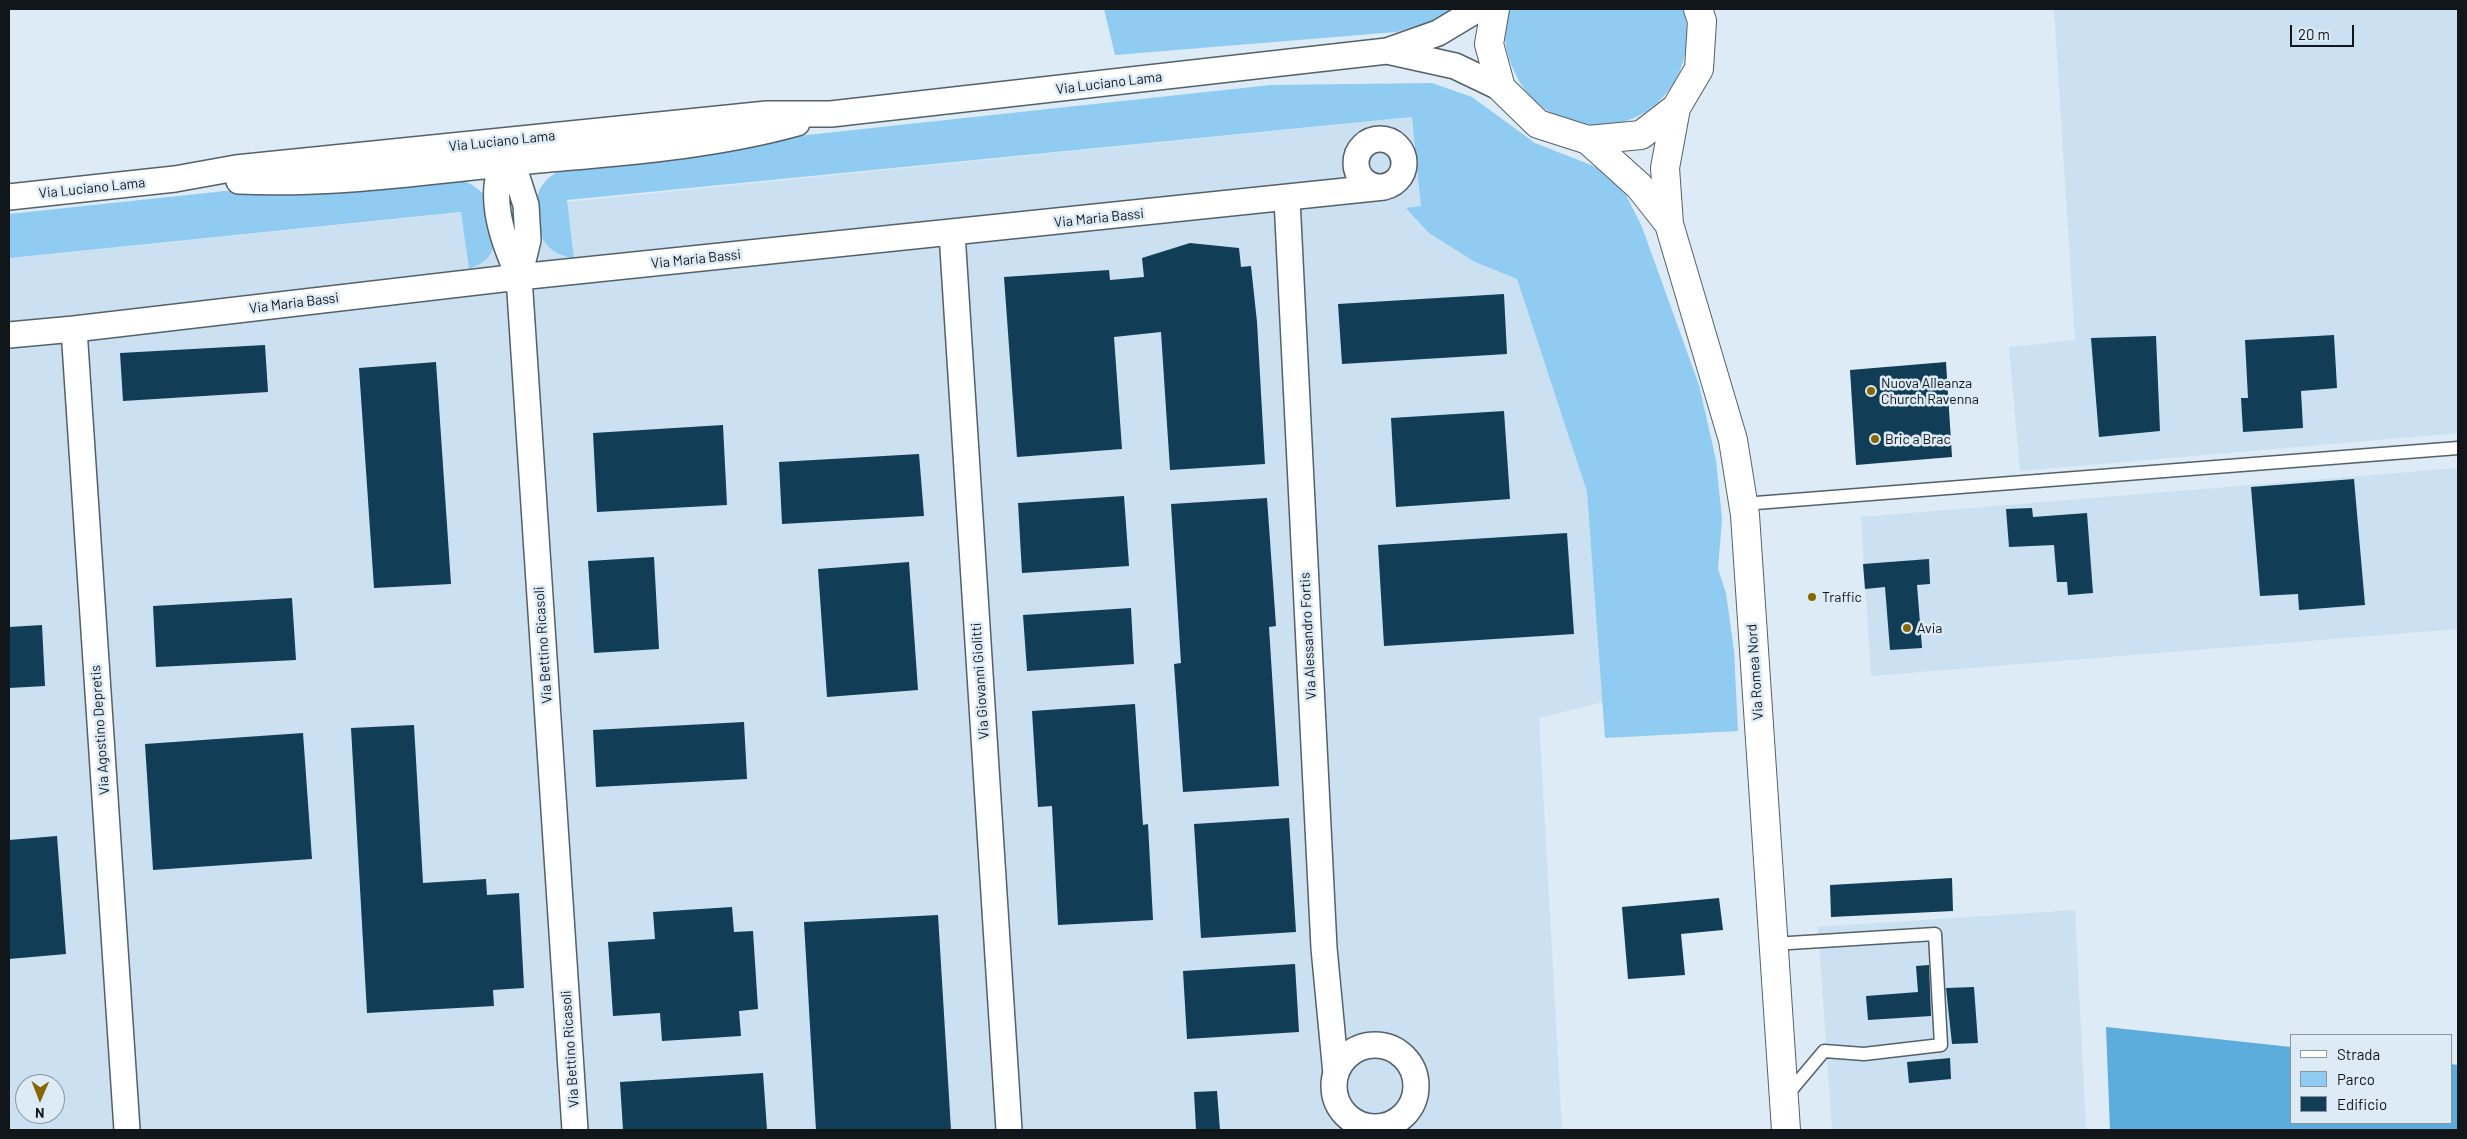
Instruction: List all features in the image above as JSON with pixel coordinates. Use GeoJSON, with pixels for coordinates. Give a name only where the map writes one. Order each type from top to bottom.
{"type":"FeatureCollection","features":[{"type":"Feature","properties":{"kind":"main road"},"geometry":{"type":"LineString","coordinates":[[1495,9],[1489,44],[1501,88],[1538,124],[1588,140],[1641,135],[1676,108],[1699,69],[1702,21],[1698,9]]}},
{"type":"Feature","properties":{"kind":"main road","name":"Via Romea Nord"},"geometry":{"type":"LineString","coordinates":[[1676,108],[1664,168],[1669,224],[1733,440],[1743,504],[1785,1117]]}},
{"type":"Feature","properties":{"kind":"main road","name":"Via Romea Nord"},"geometry":{"type":"LineString","coordinates":[[1588,140],[1639,186],[1669,224]]}},
{"type":"Feature","properties":{"kind":"street","name":"Via Luciano Lama"},"geometry":{"type":"LineString","coordinates":[[9,196],[175,179],[236,168],[766,114],[831,114],[1387,51],[1438,33],[1478,9]]}},
{"type":"Feature","properties":{"kind":"street","name":"Via Luciano Lama"},"geometry":{"type":"LineString","coordinates":[[1387,51],[1455,66],[1501,88]]}},
{"type":"Feature","properties":{"kind":"street","name":"Via Luciano Lama"},"geometry":{"type":"LineString","coordinates":[[175,179],[331,182],[695,144],[764,132],[831,114]]}},
{"type":"Feature","properties":{"kind":"street","name":"Via Luciano Lama"},"geometry":{"type":"LineString","coordinates":[[502,164],[507,152],[651,135],[684,123]]}},
{"type":"Feature","properties":{"kind":"street","name":"Via Luciano Lama"},"geometry":{"type":"LineString","coordinates":[[320,160],[359,166],[486,154],[502,164]]}},
{"type":"Feature","properties":{"kind":"street"},"geometry":{"type":"LineString","coordinates":[[526,205],[533,182],[551,159]]}},
{"type":"Feature","properties":{"kind":"street"},"geometry":{"type":"LineString","coordinates":[[502,164],[516,174],[526,205],[528,240],[519,277]]}},
{"type":"Feature","properties":{"kind":"street","name":"Via Bettino Ricasoli"},"geometry":{"type":"LineString","coordinates":[[502,164],[496,185],[497,207],[506,247],[519,277],[575,1130]]}},
{"type":"Feature","properties":{"kind":"street"},"geometry":{"type":"LineString","coordinates":[[463,168],[480,175],[491,186],[497,207]]}},
{"type":"Feature","properties":{"kind":"street","name":"Via Maria Bassi"},"geometry":{"type":"LineString","coordinates":[[9,334],[74,330],[519,277],[1287,199],[1384,187]]}},
{"type":"Feature","properties":{"kind":"street","name":"Via Alessandro Fortis"},"geometry":{"type":"LineString","coordinates":[[1287,199],[1324,938],[1336,1074]]}},
{"type":"Feature","properties":{"kind":"street","name":"Via Giovanni Giolitti"},"geometry":{"type":"LineString","coordinates":[[952,232],[1009,1130]]}},
{"type":"Feature","properties":{"kind":"street","name":"Via Agostino Depretis"},"geometry":{"type":"LineString","coordinates":[[74,330],[127,1130]]}},
{"type":"Feature","properties":{"kind":"lane"},"geometry":{"type":"LineString","coordinates":[[1743,504],[2458,448]]}},
{"type":"Feature","properties":{"kind":"lane"},"geometry":{"type":"LineString","coordinates":[[1773,944],[1935,934],[1941,1045],[1864,1054],[1824,1051],[1785,1117]]}},
{"type":"Feature","properties":{"kind":"shaded area"},"geometry":{"type":"Polygon","coordinates":[[[2054,9],[2458,9],[2458,433],[2020,471],[2009,347],[2075,340],[2054,9]]]}},
{"type":"Feature","properties":{"kind":"shaded area"},"geometry":{"type":"Polygon","coordinates":[[[1412,117],[1475,262],[1517,279],[1587,492],[1603,702],[1539,718],[1562,1130],[9,1130],[9,258],[1412,117]]]}},
{"type":"Feature","properties":{"kind":"shaded area"},"geometry":{"type":"Polygon","coordinates":[[[2458,468],[2458,629],[1871,676],[1861,517],[2458,468]]]}},
{"type":"Feature","properties":{"kind":"shaded area"},"geometry":{"type":"Polygon","coordinates":[[[2075,910],[2086,1130],[1832,1130],[1818,927],[2075,910]]]}},
{"type":"Feature","properties":{"kind":"shaded area"},"geometry":{"type":"Polygon","coordinates":[[[2106,1027],[2290,1047],[2290,1124],[2452,1124],[2452,1064],[2458,1065],[2458,1130],[2110,1130],[2106,1027]]]}},
{"type":"Feature","properties":{"kind":"green space"},"geometry":{"type":"Polygon","coordinates":[[[1104,9],[1454,9],[1444,19],[1396,32],[1115,55],[1104,9]]]}},
{"type":"Feature","properties":{"kind":"green space"},"geometry":{"type":"Polygon","coordinates":[[[1509,9],[1684,9],[1687,38],[1682,64],[1671,87],[1655,105],[1634,118],[1609,125],[1583,124],[1549,112],[1534,100],[1521,85],[1507,52],[1505,41],[1509,9]]]}},
{"type":"Feature","properties":{"kind":"green space"},"geometry":{"type":"Polygon","coordinates":[[[1432,83],[1472,97],[1535,143],[1591,165],[1609,175],[1626,195],[1642,227],[1699,385],[1716,460],[1722,519],[1718,569],[1726,593],[1734,651],[1738,731],[1605,738],[1587,492],[1517,279],[1475,262],[1429,233],[1406,208],[1421,206],[1412,117],[567,200],[574,259],[557,253],[546,244],[537,212],[538,194],[545,181],[559,171],[569,167],[779,138],[1271,85],[1432,83]]]}},
{"type":"Feature","properties":{"kind":"green space"},"geometry":{"type":"Polygon","coordinates":[[[462,180],[477,188],[486,197],[494,226],[492,251],[482,262],[469,269],[461,212],[9,258],[9,214],[225,191],[299,192],[462,180]]]}},
{"type":"Feature","properties":{"kind":"building"},"geometry":{"type":"Polygon","coordinates":[[[1190,243],[1239,248],[1241,267],[1251,266],[1257,322],[1265,464],[1170,470],[1161,332],[1114,337],[1122,449],[1017,457],[1004,277],[1109,270],[1110,280],[1144,277],[1142,258],[1190,243]]]}},
{"type":"Feature","properties":{"kind":"building"},"geometry":{"type":"Polygon","coordinates":[[[1504,294],[1507,354],[1342,364],[1338,304],[1504,294]]]}},
{"type":"Feature","properties":{"kind":"building"},"geometry":{"type":"Polygon","coordinates":[[[2334,335],[2337,388],[2301,391],[2303,428],[2243,432],[2241,398],[2248,398],[2245,340],[2334,335]]]}},
{"type":"Feature","properties":{"kind":"building"},"geometry":{"type":"Polygon","coordinates":[[[2156,336],[2160,431],[2099,437],[2091,338],[2156,336]]]}},
{"type":"Feature","properties":{"kind":"building"},"geometry":{"type":"Polygon","coordinates":[[[265,345],[268,392],[123,401],[120,353],[265,345]]]}},
{"type":"Feature","properties":{"kind":"building"},"geometry":{"type":"Polygon","coordinates":[[[436,362],[451,584],[374,588],[359,368],[436,362]]]}},
{"type":"Feature","properties":{"kind":"building"},"geometry":{"type":"Polygon","coordinates":[[[1946,362],[1952,457],[1856,465],[1850,370],[1946,362]]]}},
{"type":"Feature","properties":{"kind":"building"},"geometry":{"type":"Polygon","coordinates":[[[1504,411],[1510,499],[1396,507],[1391,418],[1504,411]]]}},
{"type":"Feature","properties":{"kind":"building"},"geometry":{"type":"Polygon","coordinates":[[[723,425],[727,505],[597,512],[593,433],[723,425]]]}},
{"type":"Feature","properties":{"kind":"building"},"geometry":{"type":"Polygon","coordinates":[[[919,454],[924,516],[782,524],[779,462],[919,454]]]}},
{"type":"Feature","properties":{"kind":"building"},"geometry":{"type":"Polygon","coordinates":[[[2354,479],[2365,605],[2299,610],[2298,594],[2260,596],[2251,487],[2354,479]]]}},
{"type":"Feature","properties":{"kind":"building"},"geometry":{"type":"Polygon","coordinates":[[[1124,496],[1129,566],[1022,573],[1018,503],[1124,496]]]}},
{"type":"Feature","properties":{"kind":"building"},"geometry":{"type":"Polygon","coordinates":[[[1267,498],[1276,626],[1269,627],[1279,786],[1183,792],[1174,664],[1181,663],[1171,504],[1267,498]]]}},
{"type":"Feature","properties":{"kind":"building"},"geometry":{"type":"Polygon","coordinates":[[[2032,508],[2033,517],[2087,513],[2093,593],[2068,595],[2067,582],[2057,582],[2054,545],[2009,547],[2006,509],[2032,508]]]}},
{"type":"Feature","properties":{"kind":"building"},"geometry":{"type":"Polygon","coordinates":[[[1567,533],[1574,634],[1384,646],[1378,545],[1567,533]]]}},
{"type":"Feature","properties":{"kind":"building"},"geometry":{"type":"Polygon","coordinates":[[[654,557],[659,649],[594,653],[588,561],[654,557]]]}},
{"type":"Feature","properties":{"kind":"building"},"geometry":{"type":"Polygon","coordinates":[[[1929,559],[1930,584],[1917,585],[1922,648],[1890,650],[1885,587],[1865,589],[1863,564],[1929,559]]]}},
{"type":"Feature","properties":{"kind":"building"},"geometry":{"type":"Polygon","coordinates":[[[909,562],[918,690],[827,697],[818,569],[909,562]]]}},
{"type":"Feature","properties":{"kind":"building"},"geometry":{"type":"Polygon","coordinates":[[[292,598],[296,660],[156,667],[153,606],[292,598]]]}},
{"type":"Feature","properties":{"kind":"building"},"geometry":{"type":"Polygon","coordinates":[[[1131,608],[1134,664],[1027,671],[1023,615],[1131,608]]]}},
{"type":"Feature","properties":{"kind":"building"},"geometry":{"type":"Polygon","coordinates":[[[42,625],[45,686],[9,688],[9,627],[42,625]]]}},
{"type":"Feature","properties":{"kind":"building"},"geometry":{"type":"Polygon","coordinates":[[[1135,704],[1143,825],[1148,824],[1153,920],[1058,925],[1052,806],[1038,807],[1032,711],[1135,704]]]}},
{"type":"Feature","properties":{"kind":"building"},"geometry":{"type":"Polygon","coordinates":[[[744,722],[747,779],[596,787],[593,730],[744,722]]]}},
{"type":"Feature","properties":{"kind":"building"},"geometry":{"type":"Polygon","coordinates":[[[414,725],[423,883],[486,879],[487,895],[519,893],[524,988],[493,990],[494,1006],[367,1013],[351,728],[414,725]]]}},
{"type":"Feature","properties":{"kind":"building"},"geometry":{"type":"Polygon","coordinates":[[[303,733],[312,859],[153,870],[145,744],[303,733]]]}},
{"type":"Feature","properties":{"kind":"building"},"geometry":{"type":"Polygon","coordinates":[[[1289,818],[1296,932],[1201,938],[1194,824],[1289,818]]]}},
{"type":"Feature","properties":{"kind":"building"},"geometry":{"type":"Polygon","coordinates":[[[57,836],[66,954],[9,959],[9,840],[57,836]]]}},
{"type":"Feature","properties":{"kind":"building"},"geometry":{"type":"Polygon","coordinates":[[[1952,878],[1953,911],[1831,917],[1830,885],[1952,878]]]}},
{"type":"Feature","properties":{"kind":"building"},"geometry":{"type":"Polygon","coordinates":[[[1719,898],[1723,930],[1681,934],[1685,975],[1628,979],[1622,907],[1719,898]]]}},
{"type":"Feature","properties":{"kind":"building"},"geometry":{"type":"Polygon","coordinates":[[[732,907],[734,932],[753,931],[758,1009],[739,1011],[741,1036],[662,1041],[660,1013],[613,1016],[608,942],[655,939],[653,912],[732,907]]]}},
{"type":"Feature","properties":{"kind":"building"},"geometry":{"type":"Polygon","coordinates":[[[938,915],[951,1130],[816,1130],[804,922],[938,915]]]}},
{"type":"Feature","properties":{"kind":"building"},"geometry":{"type":"Polygon","coordinates":[[[1295,964],[1299,1032],[1187,1039],[1183,971],[1295,964]]]}},
{"type":"Feature","properties":{"kind":"building"},"geometry":{"type":"Polygon","coordinates":[[[1929,965],[1931,1016],[1868,1020],[1866,996],[1918,992],[1916,966],[1929,965]]]}},
{"type":"Feature","properties":{"kind":"building"},"geometry":{"type":"Polygon","coordinates":[[[1974,987],[1978,1043],[1952,1044],[1946,988],[1974,987]]]}},
{"type":"Feature","properties":{"kind":"building"},"geometry":{"type":"Polygon","coordinates":[[[1950,1058],[1951,1079],[1909,1083],[1907,1062],[1950,1058]]]}},
{"type":"Feature","properties":{"kind":"building"},"geometry":{"type":"Polygon","coordinates":[[[763,1073],[767,1130],[623,1130],[620,1082],[763,1073]]]}},
{"type":"Feature","properties":{"kind":"building"},"geometry":{"type":"Polygon","coordinates":[[[1217,1091],[1220,1130],[1196,1130],[1194,1092],[1217,1091]]]}},
{"type":"Feature","properties":{"kind":"place","name":"Nuova Alleanza Church Ravenna"},"geometry":{"type":"Point","coordinates":[1871,391]}},
{"type":"Feature","properties":{"kind":"place","name":"Bric a Brac"},"geometry":{"type":"Point","coordinates":[1875,439]}},
{"type":"Feature","properties":{"kind":"place","name":"Traffic"},"geometry":{"type":"Point","coordinates":[1812,597]}},
{"type":"Feature","properties":{"kind":"place","name":"Avia"},"geometry":{"type":"Point","coordinates":[1907,628]}}]}
